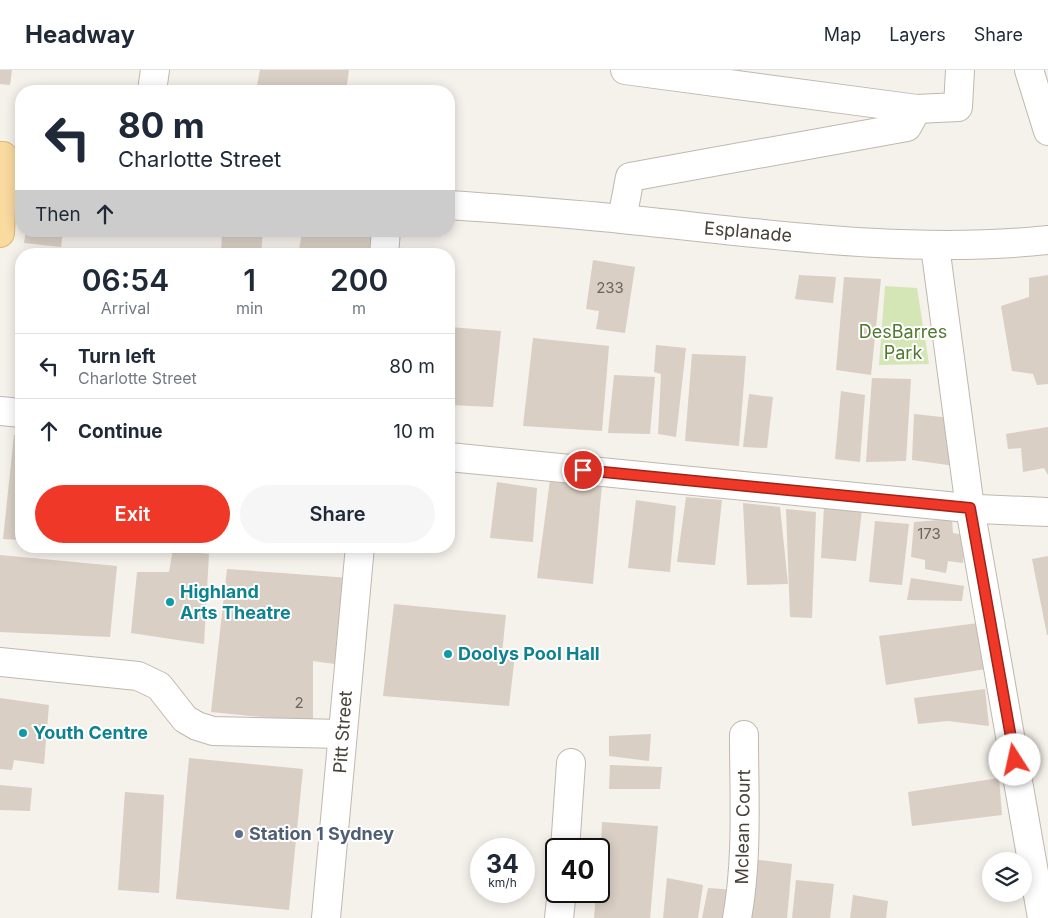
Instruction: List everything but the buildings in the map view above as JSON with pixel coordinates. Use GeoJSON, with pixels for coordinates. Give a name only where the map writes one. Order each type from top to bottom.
{"type":"FeatureCollection","features":[{"type":"Feature","properties":{"kind":"main road"},"geometry":{"type":"LineString","coordinates":[[0,233],[8,157]]}},
{"type":"Feature","properties":{"kind":"street"},"geometry":{"type":"LineString","coordinates":[[153,85],[155,70]]}},
{"type":"Feature","properties":{"kind":"street"},"geometry":{"type":"LineString","coordinates":[[625,70],[917,109],[958,108],[960,70]]}},
{"type":"Feature","properties":{"kind":"street"},"geometry":{"type":"LineString","coordinates":[[1029,70],[1048,132]]}},
{"type":"Feature","properties":{"kind":"street"},"geometry":{"type":"LineString","coordinates":[[622,219],[630,178],[907,127],[917,109]]}},
{"type":"Feature","properties":{"kind":"street","name":"Esplanade"},"geometry":{"type":"LineString","coordinates":[[455,205],[622,219],[743,233],[935,246],[1048,240]]}},
{"type":"Feature","properties":{"kind":"street"},"geometry":{"type":"LineString","coordinates":[[935,246],[970,508],[1042,918]]}},
{"type":"Feature","properties":{"kind":"street"},"geometry":{"type":"LineString","coordinates":[[0,411],[15,412]]}},
{"type":"Feature","properties":{"kind":"street"},"geometry":{"type":"LineString","coordinates":[[455,458],[970,508],[1048,512]]}},
{"type":"Feature","properties":{"kind":"street","name":"Pitt Street"},"geometry":{"type":"LineString","coordinates":[[326,918],[337,815],[342,734],[359,553]]}},
{"type":"Feature","properties":{"kind":"street"},"geometry":{"type":"LineString","coordinates":[[0,662],[126,674],[144,678],[164,690],[178,712],[185,719],[197,726],[213,731],[342,734]]}},
{"type":"Feature","properties":{"kind":"street","name":"Mclean Court"},"geometry":{"type":"LineString","coordinates":[[737,918],[742,889],[746,823],[744,735]]}},
{"type":"Feature","properties":{"kind":"street"},"geometry":{"type":"LineString","coordinates":[[566,838],[571,763]]}},
{"type":"Feature","properties":{"kind":"street"},"geometry":{"type":"LineString","coordinates":[[559,918],[561,903]]}},
{"type":"Feature","properties":{"kind":"green space","name":"DesBarres Park"},"geometry":{"type":"Polygon","coordinates":[[[885,286],[917,288],[929,364],[879,365],[885,286]]]}},
{"type":"Feature","properties":{"kind":"place","name":"Highland Arts Theatre"},"geometry":{"type":"Point","coordinates":[170,602]}},
{"type":"Feature","properties":{"kind":"place","name":"Doolys Pool Hall"},"geometry":{"type":"Point","coordinates":[448,654]}},
{"type":"Feature","properties":{"kind":"place","name":"Youth Centre"},"geometry":{"type":"Point","coordinates":[23,733]}},
{"type":"Feature","properties":{"kind":"place","name":"Station 1 Sydney"},"geometry":{"type":"Point","coordinates":[239,834]}},
{"type":"Feature","properties":{"kind":"route"},"geometry":{"type":"LineString","coordinates":[[583,470],[970,508],[976,529],[990,622],[1015,760]]}}]}
